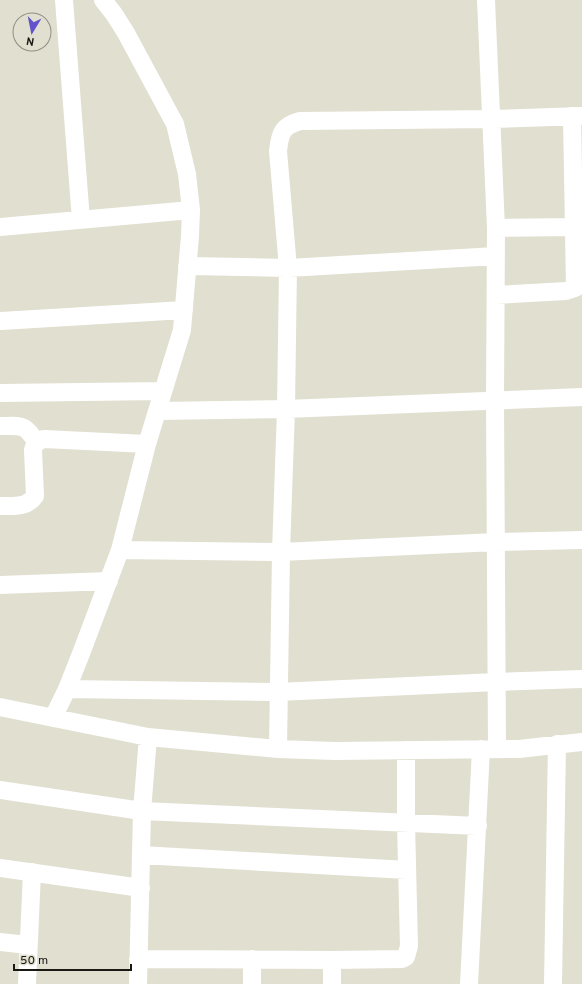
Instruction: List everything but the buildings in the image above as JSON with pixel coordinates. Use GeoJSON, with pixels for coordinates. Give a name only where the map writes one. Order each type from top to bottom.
{"type":"FeatureCollection","features":[{"type":"Feature","properties":{"kind":"street"},"geometry":{"type":"LineString","coordinates":[[64,0],[81,220]]}},
{"type":"Feature","properties":{"kind":"street"},"geometry":{"type":"LineString","coordinates":[[53,718],[67,689],[120,550],[147,444],[182,330],[191,210],[187,174],[175,124],[126,33],[114,7],[103,0]]}},
{"type":"Feature","properties":{"kind":"street"},"geometry":{"type":"LineString","coordinates":[[469,984],[478,826],[489,749],[496,682],[496,228],[486,0]]}},
{"type":"Feature","properties":{"kind":"street"},"geometry":{"type":"LineString","coordinates":[[278,749],[288,268],[278,151],[280,137],[284,129],[290,123],[300,121],[492,119],[577,116],[573,227],[578,256],[575,288],[572,290],[496,295]]}},
{"type":"Feature","properties":{"kind":"street"},"geometry":{"type":"LineString","coordinates":[[0,227],[191,210]]}},
{"type":"Feature","properties":{"kind":"street"},"geometry":{"type":"LineString","coordinates":[[496,228],[573,227]]}},
{"type":"Feature","properties":{"kind":"street"},"geometry":{"type":"LineString","coordinates":[[187,266],[288,268],[496,256]]}},
{"type":"Feature","properties":{"kind":"street"},"geometry":{"type":"LineString","coordinates":[[1,321],[184,310]]}},
{"type":"Feature","properties":{"kind":"street"},"geometry":{"type":"LineString","coordinates":[[0,393],[163,391]]}},
{"type":"Feature","properties":{"kind":"street"},"geometry":{"type":"LineString","coordinates":[[158,411],[286,409],[582,397]]}},
{"type":"Feature","properties":{"kind":"street"},"geometry":{"type":"LineString","coordinates":[[0,426],[21,426],[27,428],[37,443]]}},
{"type":"Feature","properties":{"kind":"street"},"geometry":{"type":"LineString","coordinates":[[0,506],[26,504],[32,501],[35,496],[34,450],[38,441],[147,444]]}},
{"type":"Feature","properties":{"kind":"street"},"geometry":{"type":"LineString","coordinates":[[120,550],[281,552],[496,542],[582,540]]}},
{"type":"Feature","properties":{"kind":"street"},"geometry":{"type":"LineString","coordinates":[[0,585],[109,581]]}},
{"type":"Feature","properties":{"kind":"street"},"geometry":{"type":"LineString","coordinates":[[67,689],[278,692],[496,682],[582,680]]}},
{"type":"Feature","properties":{"kind":"street"},"geometry":{"type":"LineString","coordinates":[[0,707],[148,738],[278,749],[335,751],[519,749],[582,742]]}},
{"type":"Feature","properties":{"kind":"street"},"geometry":{"type":"LineString","coordinates":[[138,984],[142,811],[148,738]]}},
{"type":"Feature","properties":{"kind":"street"},"geometry":{"type":"LineString","coordinates":[[553,984],[557,744]]}},
{"type":"Feature","properties":{"kind":"street"},"geometry":{"type":"LineString","coordinates":[[138,959],[332,960],[406,957],[409,946],[406,750]]}},
{"type":"Feature","properties":{"kind":"street"},"geometry":{"type":"LineString","coordinates":[[0,790],[142,811],[478,826]]}},
{"type":"Feature","properties":{"kind":"street"},"geometry":{"type":"LineString","coordinates":[[142,855],[407,870]]}},
{"type":"Feature","properties":{"kind":"street"},"geometry":{"type":"LineString","coordinates":[[0,868],[141,888]]}},
{"type":"Feature","properties":{"kind":"street"},"geometry":{"type":"LineString","coordinates":[[27,984],[32,872]]}},
{"type":"Feature","properties":{"kind":"street"},"geometry":{"type":"LineString","coordinates":[[0,942],[28,945]]}},
{"type":"Feature","properties":{"kind":"street"},"geometry":{"type":"LineString","coordinates":[[252,959],[252,984]]}},
{"type":"Feature","properties":{"kind":"street"},"geometry":{"type":"LineString","coordinates":[[332,960],[332,984]]}}]}
